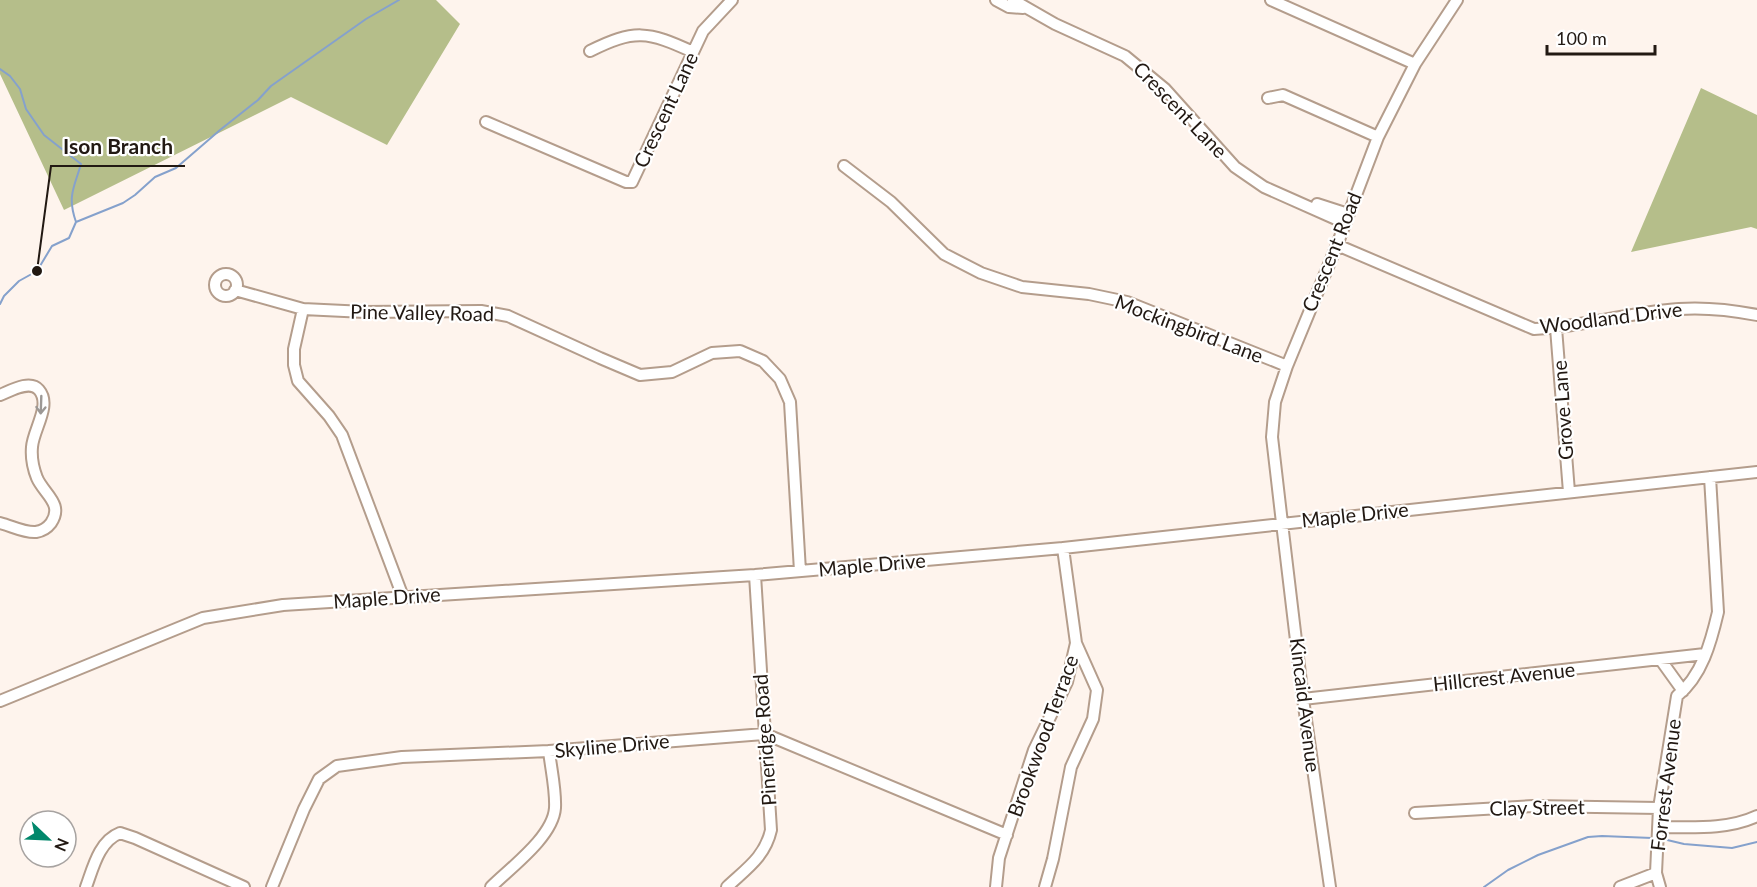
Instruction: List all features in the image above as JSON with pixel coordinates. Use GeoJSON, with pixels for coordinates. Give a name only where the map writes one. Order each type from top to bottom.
{"type":"FeatureCollection","features":[{"type":"Feature","properties":{"kind":"street","name":"Crescent Lane"},"geometry":{"type":"LineString","coordinates":[[486,122],[626,182],[632,182],[703,31],[732,0]]}},
{"type":"Feature","properties":{"kind":"street"},"geometry":{"type":"LineString","coordinates":[[996,0],[1009,7],[1024,8]]}},
{"type":"Feature","properties":{"kind":"street","name":"Crescent Lane"},"geometry":{"type":"LineString","coordinates":[[1012,0],[1024,8],[1125,56],[1165,89],[1235,167],[1264,187],[1302,202],[1322,205],[1346,218]]}},
{"type":"Feature","properties":{"kind":"street"},"geometry":{"type":"LineString","coordinates":[[1271,0],[1415,64]]}},
{"type":"Feature","properties":{"kind":"street","name":"Crescent Road"},"geometry":{"type":"LineString","coordinates":[[1282,523],[1272,437],[1275,402],[1287,366],[1378,137],[1415,64],[1457,0]]}},
{"type":"Feature","properties":{"kind":"street"},"geometry":{"type":"LineString","coordinates":[[590,51],[613,39],[629,35],[648,35],[669,41],[693,52]]}},
{"type":"Feature","properties":{"kind":"street"},"geometry":{"type":"LineString","coordinates":[[1268,98],[1283,95],[1378,137]]}},
{"type":"Feature","properties":{"kind":"street","name":"Mockingbird Lane"},"geometry":{"type":"LineString","coordinates":[[844,166],[891,202],[944,254],[981,273],[1022,287],[1089,294],[1127,302],[1287,366]]}},
{"type":"Feature","properties":{"kind":"street","name":"Woodland Drive"},"geometry":{"type":"LineString","coordinates":[[1337,245],[1534,329],[1556,328],[1678,309],[1717,308],[1757,315]]}},
{"type":"Feature","properties":{"kind":"street","name":"Pine Valley Road"},"geometry":{"type":"LineString","coordinates":[[235,290],[303,309],[494,313],[514,318],[640,375],[672,372],[712,353],[740,351],[763,361],[780,379],[790,402],[800,571]]}},
{"type":"Feature","properties":{"kind":"street"},"geometry":{"type":"LineString","coordinates":[[303,309],[294,349],[294,365],[298,381],[329,416],[342,435],[403,597]]}},
{"type":"Feature","properties":{"kind":"street","name":"Grove Lane"},"geometry":{"type":"LineString","coordinates":[[1556,328],[1569,492]]}},
{"type":"Feature","properties":{"kind":"street"},"geometry":{"type":"LineString","coordinates":[[0,394],[27,385],[35,386],[40,391],[43,398],[42,413],[33,440],[33,468],[38,481],[52,498],[56,507],[52,521],[38,532],[0,523]]}},
{"type":"Feature","properties":{"kind":"street","name":"Maple Drive"},"geometry":{"type":"LineString","coordinates":[[0,701],[203,618],[283,605],[754,575],[1064,548],[1757,472]]}},
{"type":"Feature","properties":{"kind":"street","name":"Forrest Avenue"},"geometry":{"type":"LineString","coordinates":[[1660,887],[1656,873],[1659,808],[1677,696],[1696,675],[1714,631],[1718,612],[1710,477]]}},
{"type":"Feature","properties":{"kind":"street","name":"Kincaid Avenue"},"geometry":{"type":"LineString","coordinates":[[1282,523],[1303,699],[1330,887]]}},
{"type":"Feature","properties":{"kind":"street","name":"Brookwood Terrace"},"geometry":{"type":"LineString","coordinates":[[996,887],[999,858],[1034,750],[1067,682],[1076,643],[1064,548]]}},
{"type":"Feature","properties":{"kind":"street","name":"Pineridge Road"},"geometry":{"type":"LineString","coordinates":[[727,887],[761,855],[768,843],[771,830],[754,575]]}},
{"type":"Feature","properties":{"kind":"street"},"geometry":{"type":"LineString","coordinates":[[1045,887],[1053,859],[1071,767],[1093,719],[1097,690],[1076,643]]}},
{"type":"Feature","properties":{"kind":"street","name":"Hillcrest Avenue"},"geometry":{"type":"LineString","coordinates":[[1303,699],[1705,654]]}},
{"type":"Feature","properties":{"kind":"street"},"geometry":{"type":"LineString","coordinates":[[1660,659],[1683,691]]}},
{"type":"Feature","properties":{"kind":"street","name":"Skyline Drive"},"geometry":{"type":"LineString","coordinates":[[272,887],[319,779],[337,766],[402,757],[549,751],[765,734],[1007,835]]}},
{"type":"Feature","properties":{"kind":"street"},"geometry":{"type":"LineString","coordinates":[[490,887],[542,837],[553,818],[555,808],[549,751]]}},
{"type":"Feature","properties":{"kind":"street","name":"Clay Street"},"geometry":{"type":"LineString","coordinates":[[1414,813],[1533,806],[1659,808]]}},
{"type":"Feature","properties":{"kind":"street"},"geometry":{"type":"LineString","coordinates":[[1659,827],[1741,824],[1757,816]]}},
{"type":"Feature","properties":{"kind":"street"},"geometry":{"type":"LineString","coordinates":[[86,887],[100,851],[108,839],[120,833],[244,887]]}},
{"type":"Feature","properties":{"kind":"street"},"geometry":{"type":"LineString","coordinates":[[1620,887],[1656,873]]}},
{"type":"Feature","properties":{"kind":"green space"},"geometry":{"type":"Polygon","coordinates":[[[0,0],[436,0],[460,24],[387,145],[291,97],[64,210],[0,74],[0,0]]]}},
{"type":"Feature","properties":{"kind":"green space"},"geometry":{"type":"Polygon","coordinates":[[[1701,88],[1757,115],[1757,229],[1751,227],[1631,252],[1701,88]]]}},
{"type":"Feature","properties":{"kind":"waterway"},"geometry":{"type":"LineString","coordinates":[[0,304],[4,296],[19,281],[37,271],[52,246],[69,238],[76,222],[123,203],[155,177],[176,168],[258,100],[271,86],[366,19],[399,0]]}},
{"type":"Feature","properties":{"kind":"waterway"},"geometry":{"type":"LineString","coordinates":[[0,69],[10,76],[20,89],[26,109],[44,135],[81,164],[72,199],[76,222]]}},
{"type":"Feature","properties":{"kind":"waterway"},"geometry":{"type":"LineString","coordinates":[[1484,887],[1508,870],[1538,855],[1588,837],[1652,838]]}},
{"type":"Feature","properties":{"kind":"waterway"},"geometry":{"type":"LineString","coordinates":[[1663,839],[1684,844],[1732,848],[1757,842]]}},
{"type":"Feature","properties":{"kind":"place","name":"Ison Branch"},"geometry":{"type":"Point","coordinates":[37,271]}}]}
